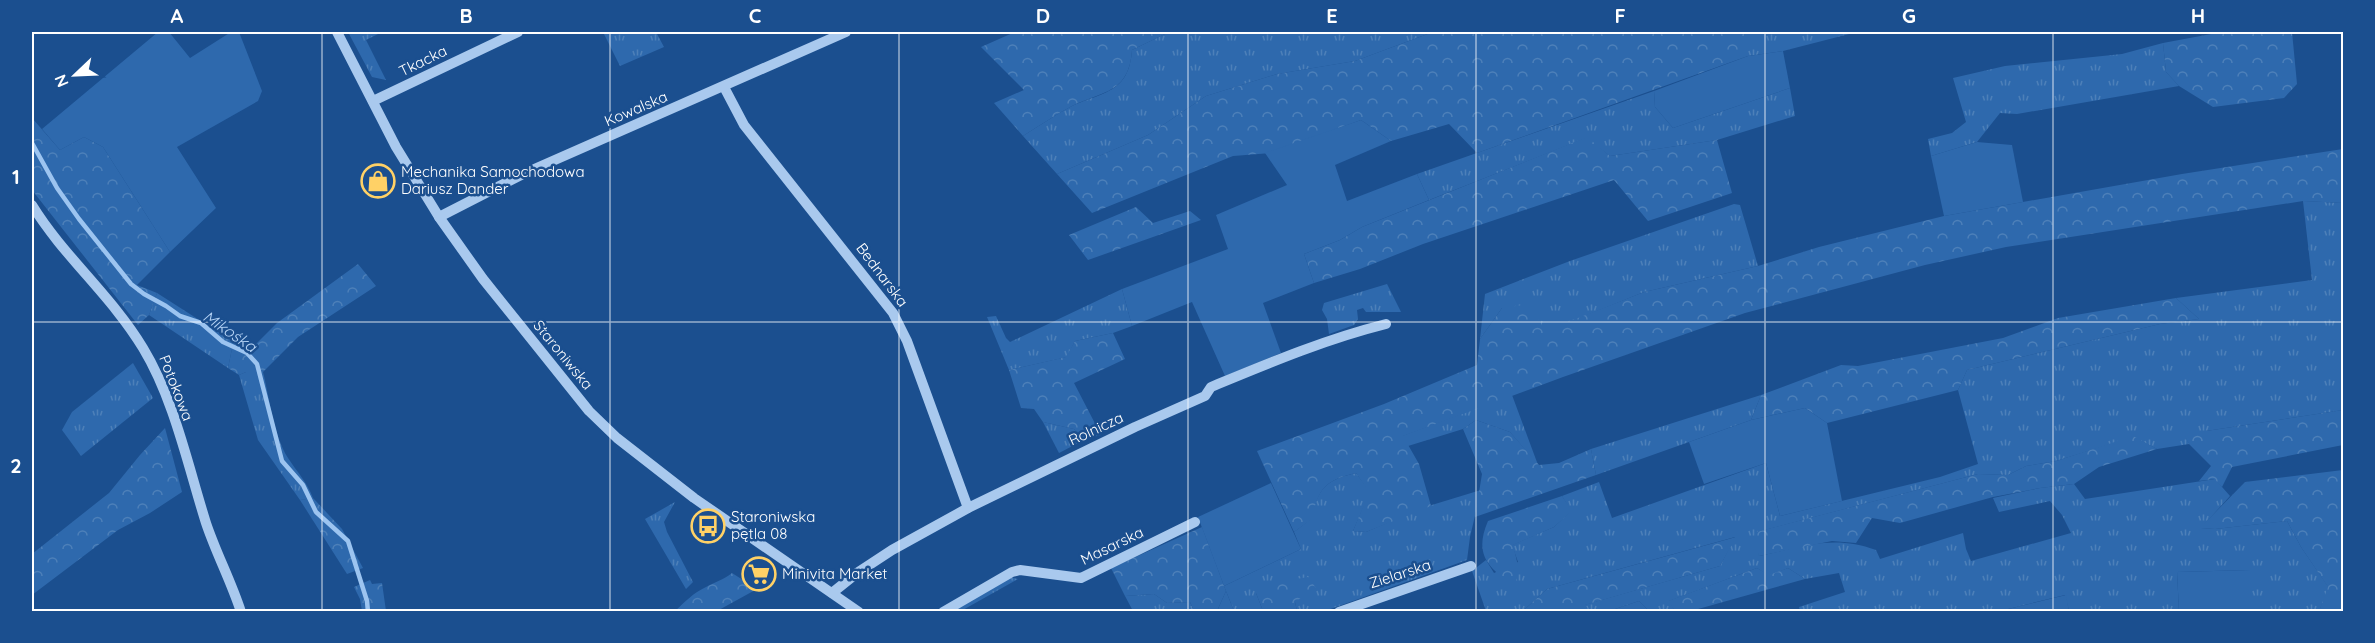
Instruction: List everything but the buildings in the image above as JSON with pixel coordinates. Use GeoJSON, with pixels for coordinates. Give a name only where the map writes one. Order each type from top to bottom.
{"type":"FeatureCollection","features":[{"type":"Feature","properties":{"kind":"street","name":"Staroniwska"},"geometry":{"type":"LineString","coordinates":[[337,32],[396,147],[439,217],[483,279],[589,411],[616,438],[694,498],[854,610]]}},
{"type":"Feature","properties":{"kind":"street","name":"Tkacka"},"geometry":{"type":"LineString","coordinates":[[372,101],[518,32]]}},
{"type":"Feature","properties":{"kind":"street","name":"Kowalska"},"geometry":{"type":"LineString","coordinates":[[439,217],[523,174],[846,32]]}},
{"type":"Feature","properties":{"kind":"street","name":"Bednarska"},"geometry":{"type":"LineString","coordinates":[[724,87],[744,125],[893,313],[907,341],[968,508]]}},
{"type":"Feature","properties":{"kind":"street","name":"Potokowa"},"geometry":{"type":"LineString","coordinates":[[33,212],[109,299],[145,351],[168,401],[207,526],[241,612]]}},
{"type":"Feature","properties":{"kind":"street","name":"Rolnicza"},"geometry":{"type":"LineString","coordinates":[[832,593],[892,550],[968,508],[1125,431],[1205,396],[1212,387],[1340,337],[1386,324]]}},
{"type":"Feature","properties":{"kind":"street","name":"Masarska"},"geometry":{"type":"LineString","coordinates":[[943,612],[1012,572],[1020,570],[1081,578],[1195,522]]}},
{"type":"Feature","properties":{"kind":"street","name":"Zielarska"},"geometry":{"type":"LineString","coordinates":[[1338,612],[1472,566]]}},
{"type":"Feature","properties":{"kind":"green space"},"geometry":{"type":"Polygon","coordinates":[[[158,32],[169,32],[190,58],[231,32],[239,32],[262,91],[258,101],[177,147],[216,208],[170,252],[103,147],[84,137],[60,150],[42,129],[158,32]]]}},
{"type":"Feature","properties":{"kind":"green space"},"geometry":{"type":"Polygon","coordinates":[[[348,32],[382,32],[366,40],[386,80],[372,77],[348,32]]]}},
{"type":"Feature","properties":{"kind":"green space"},"geometry":{"type":"Polygon","coordinates":[[[603,32],[656,32],[664,47],[620,66],[603,32]]]}},
{"type":"Feature","properties":{"kind":"green space"},"geometry":{"type":"Polygon","coordinates":[[[1015,32],[1169,32],[1132,50],[1126,75],[1112,89],[1072,106],[1023,136],[994,103],[1024,90],[981,47],[1015,32]]]}},
{"type":"Feature","properties":{"kind":"green space"},"geometry":{"type":"Polygon","coordinates":[[[1169,32],[1433,32],[1355,61],[1277,74],[1206,96],[1148,135],[1057,174],[1023,136],[1072,106],[1112,89],[1126,75],[1132,50],[1169,32]]]}},
{"type":"Feature","properties":{"kind":"green space"},"geometry":{"type":"Polygon","coordinates":[[[1433,32],[1748,32],[1748,56],[1477,153],[1449,124],[1391,141],[1361,120],[1271,153],[1233,156],[1092,213],[1057,174],[1148,135],[1206,96],[1277,74],[1355,61],[1433,32]]]}},
{"type":"Feature","properties":{"kind":"green space"},"geometry":{"type":"Polygon","coordinates":[[[1748,32],[1857,32],[1783,51],[1748,56],[1748,32]]]}},
{"type":"Feature","properties":{"kind":"green space"},"geometry":{"type":"Polygon","coordinates":[[[2222,32],[2292,32],[2297,84],[2284,98],[2213,107],[2179,86],[2166,72],[2163,43],[2222,32]]]}},
{"type":"Feature","properties":{"kind":"green space"},"geometry":{"type":"Polygon","coordinates":[[[2163,43],[2166,72],[2179,86],[2017,114],[2000,113],[1977,142],[1931,156],[1928,139],[1952,133],[1966,122],[1953,78],[2005,66],[2122,54],[2163,43]]]}},
{"type":"Feature","properties":{"kind":"green space"},"geometry":{"type":"Polygon","coordinates":[[[1783,51],[1790,88],[1673,128],[1655,107],[1654,91],[1748,56],[1783,51]]]}},
{"type":"Feature","properties":{"kind":"green space"},"geometry":{"type":"Polygon","coordinates":[[[1790,88],[1795,116],[1717,140],[1610,156],[1586,138],[1429,200],[1417,174],[1654,91],[1655,107],[1673,128],[1790,88]]]}},
{"type":"Feature","properties":{"kind":"green space"},"geometry":{"type":"Polygon","coordinates":[[[32,118],[60,150],[84,137],[103,147],[170,252],[137,285],[157,293],[149,315],[138,325],[32,190],[32,118]]]}},
{"type":"Feature","properties":{"kind":"green space"},"geometry":{"type":"Polygon","coordinates":[[[1361,120],[1391,141],[1335,165],[1347,201],[1417,174],[1429,200],[1304,254],[1314,283],[1263,303],[1281,353],[1225,376],[1192,302],[1132,326],[1122,289],[1228,249],[1216,215],[1287,185],[1265,153],[1361,120]]]}},
{"type":"Feature","properties":{"kind":"green space"},"geometry":{"type":"Polygon","coordinates":[[[1587,137],[1610,156],[1717,140],[1732,193],[1648,221],[1614,180],[1314,283],[1304,254],[1340,240],[1362,227],[1587,137]]]}},
{"type":"Feature","properties":{"kind":"green space"},"geometry":{"type":"Polygon","coordinates":[[[1977,142],[2012,145],[2023,202],[1944,216],[1931,156],[1977,142]]]}},
{"type":"Feature","properties":{"kind":"green space"},"geometry":{"type":"Polygon","coordinates":[[[2343,149],[2343,203],[2303,201],[2006,247],[1925,265],[1745,313],[1403,436],[1419,464],[1431,506],[1366,532],[1353,531],[1369,492],[1356,473],[1337,479],[1325,487],[1317,500],[1312,519],[1294,532],[1257,451],[1384,404],[1477,365],[1480,339],[1502,308],[1530,304],[1545,331],[1644,292],[1758,266],[1819,247],[1944,216],[2182,174],[2343,149]]]}},
{"type":"Feature","properties":{"kind":"green space"},"geometry":{"type":"Polygon","coordinates":[[[2303,201],[2343,203],[2343,410],[2206,431],[2183,431],[2189,444],[2157,449],[2133,437],[2056,461],[2026,466],[2008,475],[1978,474],[1757,532],[1759,556],[1831,542],[1860,545],[1876,550],[1880,559],[1963,533],[1971,561],[2071,533],[2062,515],[2050,501],[1999,512],[1993,498],[2040,488],[2074,484],[2085,499],[2215,479],[2230,496],[2201,528],[2215,529],[2287,521],[2301,547],[2329,588],[2319,611],[2256,612],[2250,609],[2249,570],[2177,572],[2179,611],[2069,611],[2065,595],[2000,611],[1800,611],[1799,607],[1845,592],[1839,573],[1805,579],[1788,568],[1769,576],[1757,568],[1669,601],[1675,611],[1649,611],[1639,601],[1609,611],[1589,611],[1584,605],[1720,566],[1735,537],[1547,589],[1523,611],[1486,611],[1472,571],[1486,560],[1494,573],[1518,562],[1512,545],[1554,527],[1571,511],[1562,496],[1599,482],[1612,518],[1766,463],[1780,516],[1940,477],[1978,464],[1958,390],[1967,370],[2160,324],[2199,319],[2176,298],[2312,280],[2303,201]]]}},
{"type":"Feature","properties":{"kind":"green space"},"geometry":{"type":"Polygon","coordinates":[[[1734,204],[1740,205],[1758,266],[1644,292],[1545,332],[1502,308],[1480,339],[1485,294],[1570,261],[1734,204]]]}},
{"type":"Feature","properties":{"kind":"green space"},"geometry":{"type":"Polygon","coordinates":[[[1136,207],[1153,223],[1190,211],[1201,220],[1088,260],[1069,235],[1136,207]]]}},
{"type":"Feature","properties":{"kind":"green space"},"geometry":{"type":"Polygon","coordinates":[[[358,264],[376,286],[298,337],[263,372],[246,372],[239,375],[228,368],[234,339],[254,346],[277,323],[358,264]]]}},
{"type":"Feature","properties":{"kind":"green space"},"geometry":{"type":"Polygon","coordinates":[[[1387,284],[1401,312],[1366,312],[1363,308],[1357,310],[1358,319],[1354,325],[1329,334],[1327,319],[1322,310],[1324,303],[1387,284]]]}},
{"type":"Feature","properties":{"kind":"green space"},"geometry":{"type":"Polygon","coordinates":[[[1122,289],[1132,326],[1113,333],[1075,341],[1067,357],[1009,370],[987,317],[996,316],[1010,342],[1122,289]]]}},
{"type":"Feature","properties":{"kind":"green space"},"geometry":{"type":"Polygon","coordinates":[[[157,293],[218,332],[234,339],[228,368],[149,315],[157,293]]]}},
{"type":"Feature","properties":{"kind":"green space"},"geometry":{"type":"Polygon","coordinates":[[[2176,298],[2199,319],[2160,324],[1967,370],[1958,390],[1827,423],[1805,408],[1751,420],[1761,395],[1841,365],[1858,366],[2003,338],[2058,318],[2176,298]]]}},
{"type":"Feature","properties":{"kind":"green space"},"geometry":{"type":"Polygon","coordinates":[[[1113,333],[1125,359],[1074,383],[1101,435],[1086,439],[1074,429],[1043,422],[1034,409],[1021,408],[1009,370],[1066,357],[1075,341],[1113,333]]]}},
{"type":"Feature","properties":{"kind":"green space"},"geometry":{"type":"Polygon","coordinates":[[[133,363],[153,398],[81,456],[62,430],[72,412],[133,363]]]}},
{"type":"Feature","properties":{"kind":"green space"},"geometry":{"type":"Polygon","coordinates":[[[246,372],[263,372],[272,416],[283,449],[313,498],[300,500],[258,440],[239,375],[246,372]]]}},
{"type":"Feature","properties":{"kind":"green space"},"geometry":{"type":"Polygon","coordinates":[[[1512,395],[1538,465],[1510,432],[1476,420],[1463,429],[1408,446],[1402,436],[1512,395]]]}},
{"type":"Feature","properties":{"kind":"green space"},"geometry":{"type":"Polygon","coordinates":[[[1761,395],[1751,420],[1596,475],[1591,449],[1761,395]]]}},
{"type":"Feature","properties":{"kind":"green space"},"geometry":{"type":"Polygon","coordinates":[[[1805,408],[1827,423],[1842,501],[1780,516],[1766,463],[1704,484],[1689,442],[1751,420],[1805,408]]]}},
{"type":"Feature","properties":{"kind":"green space"},"geometry":{"type":"Polygon","coordinates":[[[2343,410],[2343,445],[2232,467],[2222,487],[2214,479],[2199,481],[2211,466],[2189,444],[2182,431],[2206,431],[2343,410]]]}},
{"type":"Feature","properties":{"kind":"green space"},"geometry":{"type":"Polygon","coordinates":[[[1476,420],[1510,432],[1539,465],[1559,463],[1591,449],[1596,475],[1475,517],[1482,474],[1463,429],[1476,420]]]}},
{"type":"Feature","properties":{"kind":"green space"},"geometry":{"type":"Polygon","coordinates":[[[1043,422],[1074,429],[1086,439],[1059,453],[1043,422]]]}},
{"type":"Feature","properties":{"kind":"green space"},"geometry":{"type":"Polygon","coordinates":[[[165,428],[182,492],[118,530],[32,595],[32,554],[109,493],[165,428]]]}},
{"type":"Feature","properties":{"kind":"green space"},"geometry":{"type":"Polygon","coordinates":[[[2133,436],[2157,449],[2099,467],[2074,484],[1993,497],[1900,523],[1872,518],[1856,543],[1832,541],[1759,556],[1756,547],[1756,532],[1978,474],[2008,475],[2026,466],[2056,461],[2133,436]]]}},
{"type":"Feature","properties":{"kind":"green space"},"geometry":{"type":"Polygon","coordinates":[[[2343,470],[2343,611],[2319,611],[2328,587],[2301,547],[2287,521],[2215,529],[2200,528],[2245,482],[2343,470]]]}},
{"type":"Feature","properties":{"kind":"green space"},"geometry":{"type":"Polygon","coordinates":[[[1356,473],[1370,492],[1353,531],[1366,532],[1422,508],[1481,490],[1467,560],[1325,611],[1297,611],[1295,602],[1256,593],[1263,611],[1234,611],[1224,586],[1301,549],[1294,532],[1311,519],[1324,487],[1337,479],[1356,473]]]}},
{"type":"Feature","properties":{"kind":"green space"},"geometry":{"type":"Polygon","coordinates":[[[1271,483],[1301,549],[1224,586],[1198,517],[1271,483]]]}},
{"type":"Feature","properties":{"kind":"green space"},"geometry":{"type":"Polygon","coordinates":[[[1562,496],[1572,511],[1554,527],[1513,545],[1518,570],[1514,585],[1490,566],[1486,559],[1482,542],[1488,521],[1562,496]]]}},
{"type":"Feature","properties":{"kind":"green space"},"geometry":{"type":"Polygon","coordinates":[[[313,498],[342,529],[363,568],[347,574],[300,500],[313,498]]]}},
{"type":"Feature","properties":{"kind":"green space"},"geometry":{"type":"Polygon","coordinates":[[[675,502],[664,522],[693,582],[686,589],[645,519],[675,502]]]}},
{"type":"Feature","properties":{"kind":"green space"},"geometry":{"type":"Polygon","coordinates":[[[695,519],[720,537],[718,541],[703,542],[692,530],[691,521],[695,519]]]}},
{"type":"Feature","properties":{"kind":"green space"},"geometry":{"type":"Polygon","coordinates":[[[1202,527],[1226,591],[1217,611],[1194,611],[1190,602],[1167,603],[1154,594],[1125,596],[1111,568],[1202,527]]]}},
{"type":"Feature","properties":{"kind":"green space"},"geometry":{"type":"Polygon","coordinates":[[[1736,537],[1720,566],[1585,605],[1589,611],[1523,611],[1547,589],[1736,537]]]}},
{"type":"Feature","properties":{"kind":"green space"},"geometry":{"type":"Polygon","coordinates":[[[1757,568],[1769,575],[1788,568],[1805,579],[1691,611],[1675,611],[1668,601],[1757,568]]]}},
{"type":"Feature","properties":{"kind":"green space"},"geometry":{"type":"Polygon","coordinates":[[[2250,570],[2250,609],[2238,612],[2179,611],[2177,572],[2250,570]]]}},
{"type":"Feature","properties":{"kind":"green space"},"geometry":{"type":"Polygon","coordinates":[[[732,573],[757,589],[717,611],[675,611],[697,592],[732,573]]]}},
{"type":"Feature","properties":{"kind":"green space"},"geometry":{"type":"Polygon","coordinates":[[[1009,577],[1018,579],[961,611],[951,612],[1009,577]]]}},
{"type":"Feature","properties":{"kind":"green space"},"geometry":{"type":"Polygon","coordinates":[[[1308,577],[1316,588],[1295,602],[1297,611],[1263,611],[1256,593],[1284,581],[1308,577]]]}},
{"type":"Feature","properties":{"kind":"green space"},"geometry":{"type":"Polygon","coordinates":[[[370,580],[372,584],[382,583],[386,611],[362,611],[360,599],[354,587],[370,580]]]}},
{"type":"Feature","properties":{"kind":"green space"},"geometry":{"type":"Polygon","coordinates":[[[1226,591],[1234,611],[1217,611],[1226,591]]]}},
{"type":"Feature","properties":{"kind":"green space"},"geometry":{"type":"Polygon","coordinates":[[[1154,594],[1167,603],[1190,602],[1194,611],[1133,611],[1125,596],[1154,594]]]}},
{"type":"Feature","properties":{"kind":"green space"},"geometry":{"type":"Polygon","coordinates":[[[2066,595],[2069,611],[2000,611],[2066,595]]]}},
{"type":"Feature","properties":{"kind":"green space"},"geometry":{"type":"Polygon","coordinates":[[[1639,601],[1649,611],[1609,611],[1639,601]]]}},
{"type":"Feature","properties":{"kind":"waterway","name":"Mikośka"},"geometry":{"type":"LineString","coordinates":[[32,143],[57,188],[131,284],[180,316],[201,323],[223,342],[247,353],[257,364],[282,461],[303,485],[316,512],[348,541],[367,601],[368,612]]}},
{"type":"Feature","properties":{"kind":"place","name":"Mechanika Samochodowa Dariusz Dander"},"geometry":{"type":"Point","coordinates":[378,181]}},
{"type":"Feature","properties":{"kind":"place","name":"Staroniwska pętla 08"},"geometry":{"type":"Point","coordinates":[708,526]}},
{"type":"Feature","properties":{"kind":"place","name":"Minivita Market"},"geometry":{"type":"Point","coordinates":[759,574]}}]}
